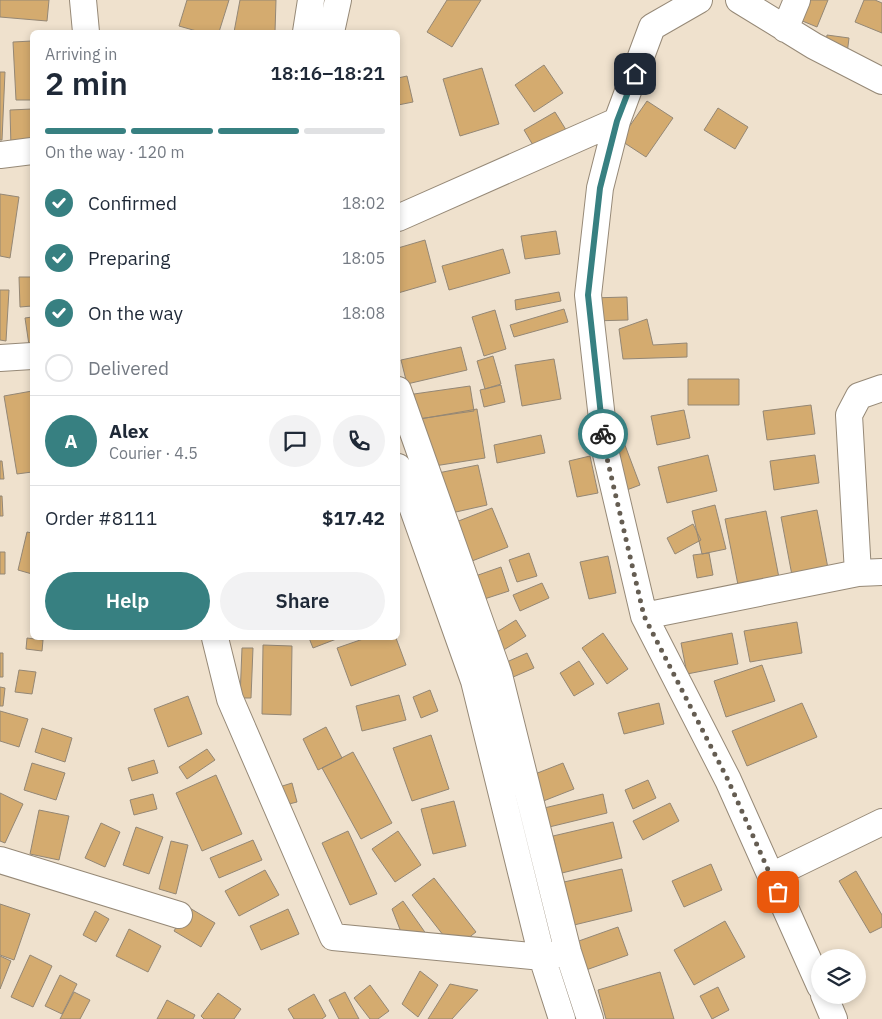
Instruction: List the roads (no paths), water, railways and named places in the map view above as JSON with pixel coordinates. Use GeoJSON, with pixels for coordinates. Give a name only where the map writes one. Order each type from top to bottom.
{"type":"FeatureCollection","features":[{"type":"Feature","properties":{"kind":"street"},"geometry":{"type":"LineString","coordinates":[[83,0],[86,30]]}},
{"type":"Feature","properties":{"kind":"street"},"geometry":{"type":"LineString","coordinates":[[306,30],[310,0]]}},
{"type":"Feature","properties":{"kind":"street"},"geometry":{"type":"LineString","coordinates":[[331,30],[338,0]]}},
{"type":"Feature","properties":{"kind":"street"},"geometry":{"type":"LineString","coordinates":[[699,0],[652,27],[617,121],[600,188],[588,295],[606,454],[644,616],[728,780],[811,966]]}},
{"type":"Feature","properties":{"kind":"street"},"geometry":{"type":"LineString","coordinates":[[739,0],[785,29],[882,81]]}},
{"type":"Feature","properties":{"kind":"street"},"geometry":{"type":"LineString","coordinates":[[785,29],[797,0]]}},
{"type":"Feature","properties":{"kind":"street"},"geometry":{"type":"LineString","coordinates":[[400,217],[617,121]]}},
{"type":"Feature","properties":{"kind":"street"},"geometry":{"type":"LineString","coordinates":[[0,155],[30,151]]}},
{"type":"Feature","properties":{"kind":"street"},"geometry":{"type":"LineString","coordinates":[[0,358],[30,356]]}},
{"type":"Feature","properties":{"kind":"street"},"geometry":{"type":"LineString","coordinates":[[644,616],[870,572],[849,415],[859,396],[882,388]]}},
{"type":"Feature","properties":{"kind":"street"},"geometry":{"type":"LineString","coordinates":[[400,396],[499,675],[568,952],[590,1019]]}},
{"type":"Feature","properties":{"kind":"street"},"geometry":{"type":"LineString","coordinates":[[400,479],[405,509],[474,681],[542,957],[562,1019]]}},
{"type":"Feature","properties":{"kind":"street"},"geometry":{"type":"LineString","coordinates":[[215,640],[230,699],[333,937],[542,957],[568,952]]}},
{"type":"Feature","properties":{"kind":"street"},"geometry":{"type":"LineString","coordinates":[[771,876],[882,822]]}},
{"type":"Feature","properties":{"kind":"street"},"geometry":{"type":"LineString","coordinates":[[0,860],[179,915]]}},
{"type":"Feature","properties":{"kind":"street"},"geometry":{"type":"LineString","coordinates":[[828,1004],[834,1019]]}}]}
